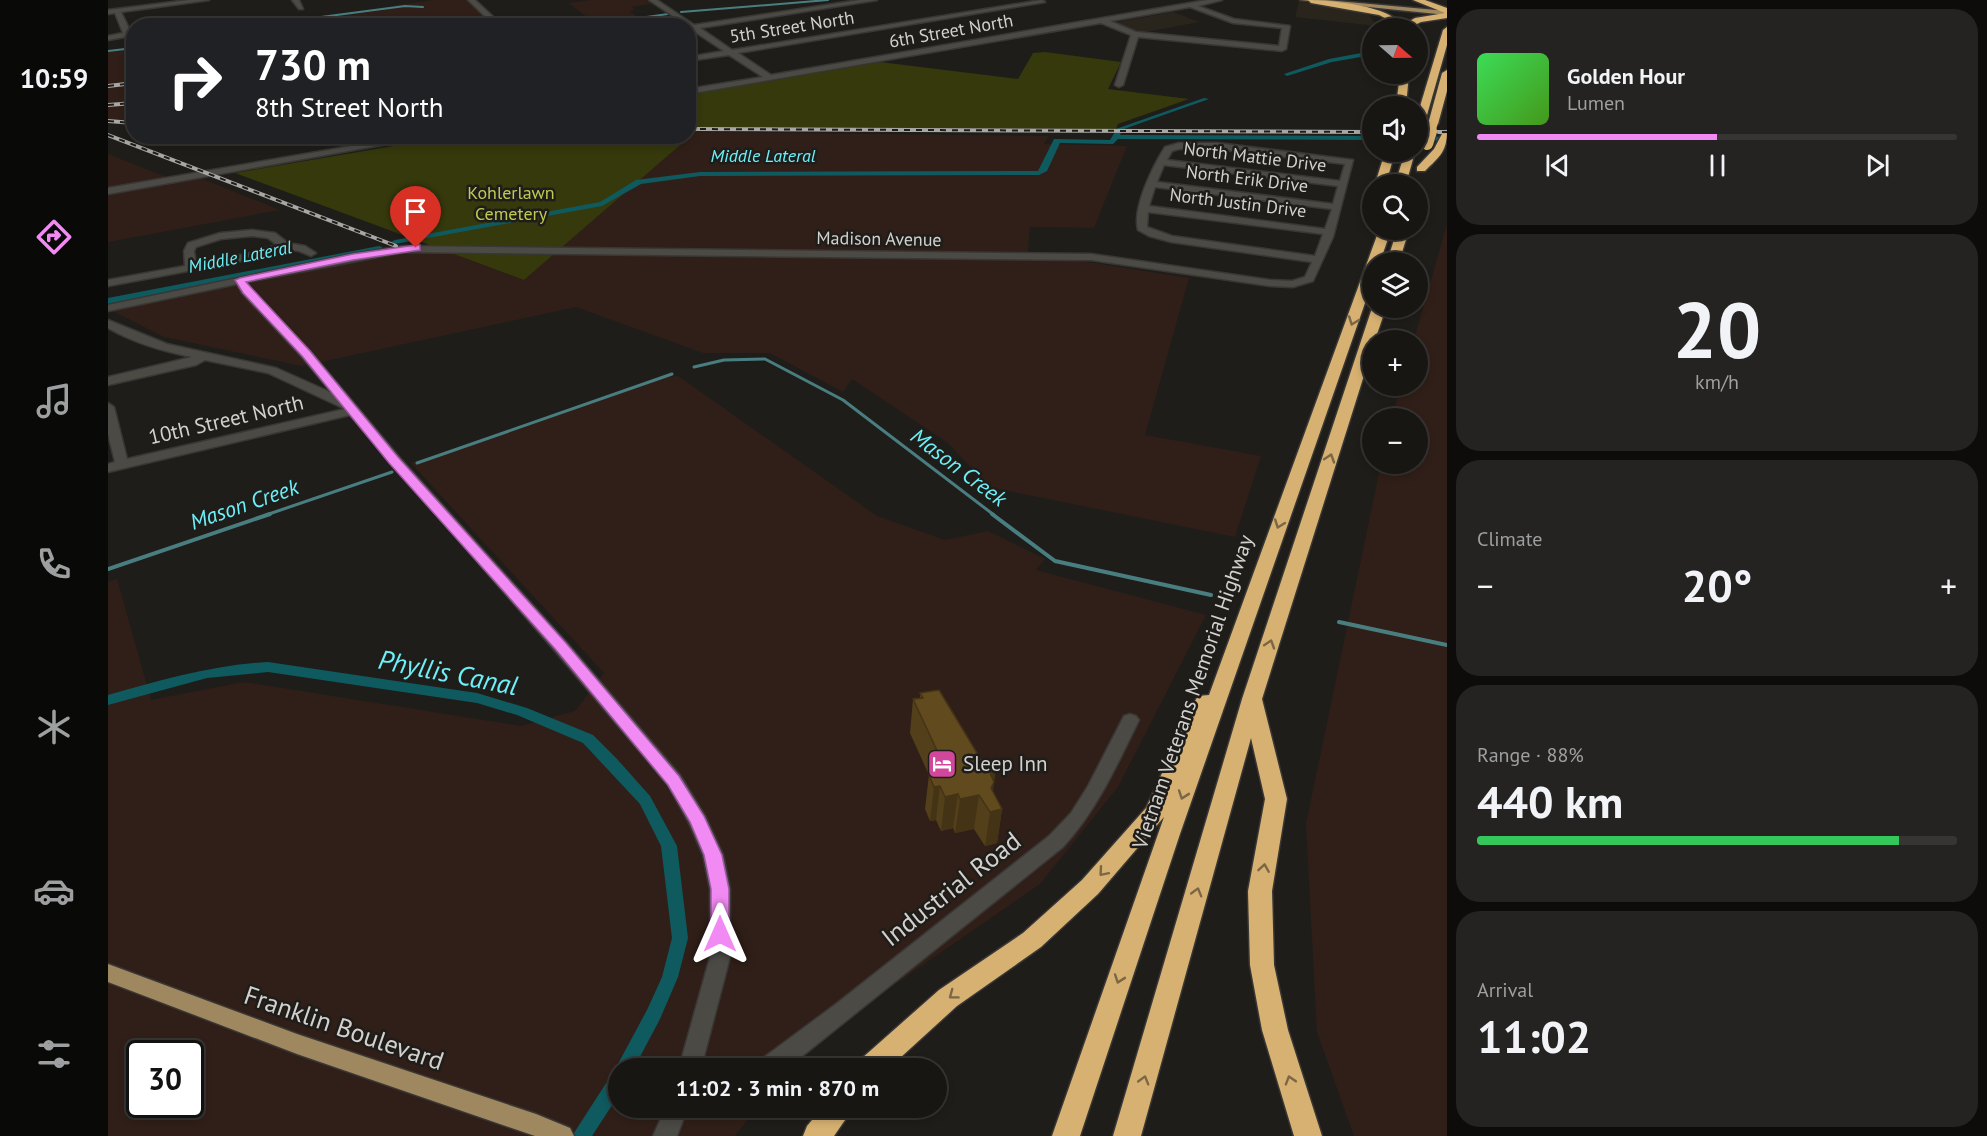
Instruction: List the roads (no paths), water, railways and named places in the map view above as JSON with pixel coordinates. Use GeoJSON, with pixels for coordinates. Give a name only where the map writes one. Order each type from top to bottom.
{"type":"FeatureCollection","features":[{"type":"Feature","properties":{"kind":"highway"},"geometry":{"type":"LineString","coordinates":[[1311,1],[1366,3],[1380,0]]}},
{"type":"Feature","properties":{"kind":"highway"},"geometry":{"type":"LineString","coordinates":[[1417,0],[1447,13]]}},
{"type":"Feature","properties":{"kind":"highway"},"geometry":{"type":"LineString","coordinates":[[1311,1],[1381,13],[1391,18]]}},
{"type":"Feature","properties":{"kind":"highway"},"geometry":{"type":"LineString","coordinates":[[1428,18],[1447,13]]}},
{"type":"Feature","properties":{"kind":"highway"},"geometry":{"type":"LineString","coordinates":[[1426,96],[1447,30]]}},
{"type":"Feature","properties":{"kind":"highway"},"geometry":{"type":"LineString","coordinates":[[1419,174],[1447,73]]}},
{"type":"Feature","properties":{"kind":"highway"},"geometry":{"type":"LineString","coordinates":[[1420,169],[1444,139]]}},
{"type":"Feature","properties":{"kind":"highway","name":"Vietnam Veterans Memorial Highway"},"geometry":{"type":"LineString","coordinates":[[1066,1136],[1258,581],[1362,294]]}},
{"type":"Feature","properties":{"kind":"highway"},"geometry":{"type":"LineString","coordinates":[[1127,1136],[1252,699],[1376,318]]}},
{"type":"Feature","properties":{"kind":"highway"},"geometry":{"type":"LineString","coordinates":[[881,1058],[948,998],[1032,940],[1090,887],[1155,813],[1258,581]]}},
{"type":"Feature","properties":{"kind":"highway"},"geometry":{"type":"LineString","coordinates":[[1252,699],[1276,799],[1260,891],[1262,965],[1275,1030],[1308,1136]]}},
{"type":"Feature","properties":{"kind":"highway"},"geometry":{"type":"LineString","coordinates":[[817,1136],[831,1118]]}},
{"type":"Feature","properties":{"kind":"main road"},"geometry":{"type":"LineString","coordinates":[[1303,0],[1447,13]]}},
{"type":"Feature","properties":{"kind":"main road","name":"Franklin Boulevard"},"geometry":{"type":"LineString","coordinates":[[108,973],[532,1130],[562,1136]]}},
{"type":"Feature","properties":{"kind":"street"},"geometry":{"type":"LineString","coordinates":[[108,12],[206,0]]}},
{"type":"Feature","properties":{"kind":"street"},"geometry":{"type":"LineString","coordinates":[[295,0],[301,8]]}},
{"type":"Feature","properties":{"kind":"street"},"geometry":{"type":"LineString","coordinates":[[471,0],[491,18]]}},
{"type":"Feature","properties":{"kind":"street"},"geometry":{"type":"LineString","coordinates":[[652,0],[677,18]]}},
{"type":"Feature","properties":{"kind":"street"},"geometry":{"type":"LineString","coordinates":[[696,27],[874,0]]}},
{"type":"Feature","properties":{"kind":"street","name":"6th Street North"},"geometry":{"type":"LineString","coordinates":[[696,91],[1219,0]]}},
{"type":"Feature","properties":{"kind":"street","name":"5th Street North"},"geometry":{"type":"LineString","coordinates":[[696,58],[1042,2]]}},
{"type":"Feature","properties":{"kind":"street"},"geometry":{"type":"LineString","coordinates":[[1104,21],[1135,34],[1282,49],[1286,27],[1233,21],[1193,6]]}},
{"type":"Feature","properties":{"kind":"street"},"geometry":{"type":"LineString","coordinates":[[108,38],[126,35],[117,11]]}},
{"type":"Feature","properties":{"kind":"street"},"geometry":{"type":"LineString","coordinates":[[696,31],[770,78]]}},
{"type":"Feature","properties":{"kind":"street"},"geometry":{"type":"LineString","coordinates":[[1119,85],[1135,34]]}},
{"type":"Feature","properties":{"kind":"street"},"geometry":{"type":"LineString","coordinates":[[108,191],[381,144]]}},
{"type":"Feature","properties":{"kind":"street"},"geometry":{"type":"LineString","coordinates":[[1190,145],[1226,147],[1350,162],[1344,184],[1318,260],[1153,234],[1142,228],[1142,214],[1168,149],[1190,145]]}},
{"type":"Feature","properties":{"kind":"street","name":"North Mattie Drive"},"geometry":{"type":"LineString","coordinates":[[1161,162],[1344,184]]}},
{"type":"Feature","properties":{"kind":"street","name":"North Erik Drive"},"geometry":{"type":"LineString","coordinates":[[1153,184],[1336,207]]}},
{"type":"Feature","properties":{"kind":"street","name":"North Justin Drive"},"geometry":{"type":"LineString","coordinates":[[1144,208],[1328,232]]}},
{"type":"Feature","properties":{"kind":"street"},"geometry":{"type":"LineString","coordinates":[[191,268],[189,251],[192,244],[220,236],[252,233],[271,235],[285,246]]}},
{"type":"Feature","properties":{"kind":"street"},"geometry":{"type":"LineString","coordinates":[[108,283],[252,256],[285,246],[301,248],[311,253]]}},
{"type":"Feature","properties":{"kind":"street","name":"Madison Avenue"},"geometry":{"type":"LineString","coordinates":[[108,308],[353,257],[404,249],[1091,257],[1293,285],[1309,279],[1318,260]]}},
{"type":"Feature","properties":{"kind":"street"},"geometry":{"type":"LineString","coordinates":[[240,280],[246,291],[306,354],[353,411],[615,710],[674,780],[698,820],[713,855],[720,889],[720,957],[693,1058]]}},
{"type":"Feature","properties":{"kind":"street"},"geometry":{"type":"LineString","coordinates":[[108,323],[142,342],[281,374],[320,391],[353,411]]}},
{"type":"Feature","properties":{"kind":"street"},"geometry":{"type":"LineString","coordinates":[[108,381],[192,362],[202,357]]}},
{"type":"Feature","properties":{"kind":"street"},"geometry":{"type":"LineString","coordinates":[[108,407],[122,465]]}},
{"type":"Feature","properties":{"kind":"street","name":"10th Street North"},"geometry":{"type":"LineString","coordinates":[[108,468],[353,411]]}},
{"type":"Feature","properties":{"kind":"street","name":"Industrial Road"},"geometry":{"type":"LineString","coordinates":[[782,1058],[804,1043],[974,906],[1039,857],[1066,831],[1092,799],[1130,720]]}},
{"type":"Feature","properties":{"kind":"street"},"geometry":{"type":"LineString","coordinates":[[666,1136],[673,1118]]}},
{"type":"Feature","properties":{"kind":"waterway"},"geometry":{"type":"LineString","coordinates":[[681,12],[828,0]]}},
{"type":"Feature","properties":{"kind":"waterway"},"geometry":{"type":"LineString","coordinates":[[314,18],[405,6],[423,7]]}},
{"type":"Feature","properties":{"kind":"waterway"},"geometry":{"type":"LineString","coordinates":[[640,18],[668,14]]}},
{"type":"Feature","properties":{"kind":"waterway"},"geometry":{"type":"LineString","coordinates":[[108,51],[126,49]]}},
{"type":"Feature","properties":{"kind":"waterway","name":"Middle Lateral"},"geometry":{"type":"LineString","coordinates":[[1287,74],[1331,60],[1362,55]]}},
{"type":"Feature","properties":{"kind":"waterway","name":"Middle Lateral"},"geometry":{"type":"LineString","coordinates":[[1119,129],[1206,99]]}},
{"type":"Feature","properties":{"kind":"waterway","name":"Middle Lateral"},"geometry":{"type":"LineString","coordinates":[[395,242],[602,204],[639,182],[700,174],[1039,173],[1043,171],[1057,141],[1113,142],[1117,133]]}},
{"type":"Feature","properties":{"kind":"waterway"},"geometry":{"type":"LineString","coordinates":[[1116,137],[1362,138]]}},
{"type":"Feature","properties":{"kind":"waterway"},"geometry":{"type":"LineString","coordinates":[[1428,138],[1447,139]]}},
{"type":"Feature","properties":{"kind":"waterway","name":"Middle Lateral"},"geometry":{"type":"LineString","coordinates":[[108,301],[379,249]]}},
{"type":"Feature","properties":{"kind":"waterway","name":"Mason Creek"},"geometry":{"type":"LineString","coordinates":[[694,367],[724,360],[765,359],[843,400],[994,515]]}},
{"type":"Feature","properties":{"kind":"waterway","name":"Mason Creek"},"geometry":{"type":"LineString","coordinates":[[417,463],[672,374]]}},
{"type":"Feature","properties":{"kind":"waterway","name":"Mason Creek"},"geometry":{"type":"LineString","coordinates":[[266,515],[392,472]]}},
{"type":"Feature","properties":{"kind":"waterway","name":"Mason Creek"},"geometry":{"type":"LineString","coordinates":[[108,569],[270,514]]}},
{"type":"Feature","properties":{"kind":"waterway","name":"Mason Creek"},"geometry":{"type":"LineString","coordinates":[[992,514],[1055,561],[1211,595]]}},
{"type":"Feature","properties":{"kind":"waterway","name":"Mason Creek"},"geometry":{"type":"LineString","coordinates":[[1339,622],[1447,645]]}},
{"type":"Feature","properties":{"kind":"waterway","name":"Phyllis Canal"},"geometry":{"type":"LineString","coordinates":[[108,700],[207,673],[268,667],[477,698],[522,711],[588,739],[645,800],[669,846],[680,938],[670,977],[654,1014],[630,1058]]}},
{"type":"Feature","properties":{"kind":"waterway","name":"Phyllis Canal"},"geometry":{"type":"LineString","coordinates":[[581,1136],[608,1095]]}},
{"type":"Feature","properties":{"kind":"railway"},"geometry":{"type":"LineString","coordinates":[[108,86],[126,84]]}},
{"type":"Feature","properties":{"kind":"railway"},"geometry":{"type":"LineString","coordinates":[[108,105],[126,104]]}},
{"type":"Feature","properties":{"kind":"railway"},"geometry":{"type":"LineString","coordinates":[[108,121],[126,122]]}},
{"type":"Feature","properties":{"kind":"railway"},"geometry":{"type":"LineString","coordinates":[[696,129],[1362,132]]}},
{"type":"Feature","properties":{"kind":"railway"},"geometry":{"type":"LineString","coordinates":[[1428,132],[1447,132]]}},
{"type":"Feature","properties":{"kind":"railway"},"geometry":{"type":"LineString","coordinates":[[108,135],[126,142]]}},
{"type":"Feature","properties":{"kind":"railway"},"geometry":{"type":"LineString","coordinates":[[131,144],[396,246]]}},
{"type":"Feature","properties":{"kind":"place","name":"Sleep Inn"},"geometry":{"type":"Point","coordinates":[942,764]}},
{"type":"Feature","properties":{"kind":"park label","name":"Kohlerlawn Cemetery"},"geometry":{"type":"Point","coordinates":[511,203]}}]}
